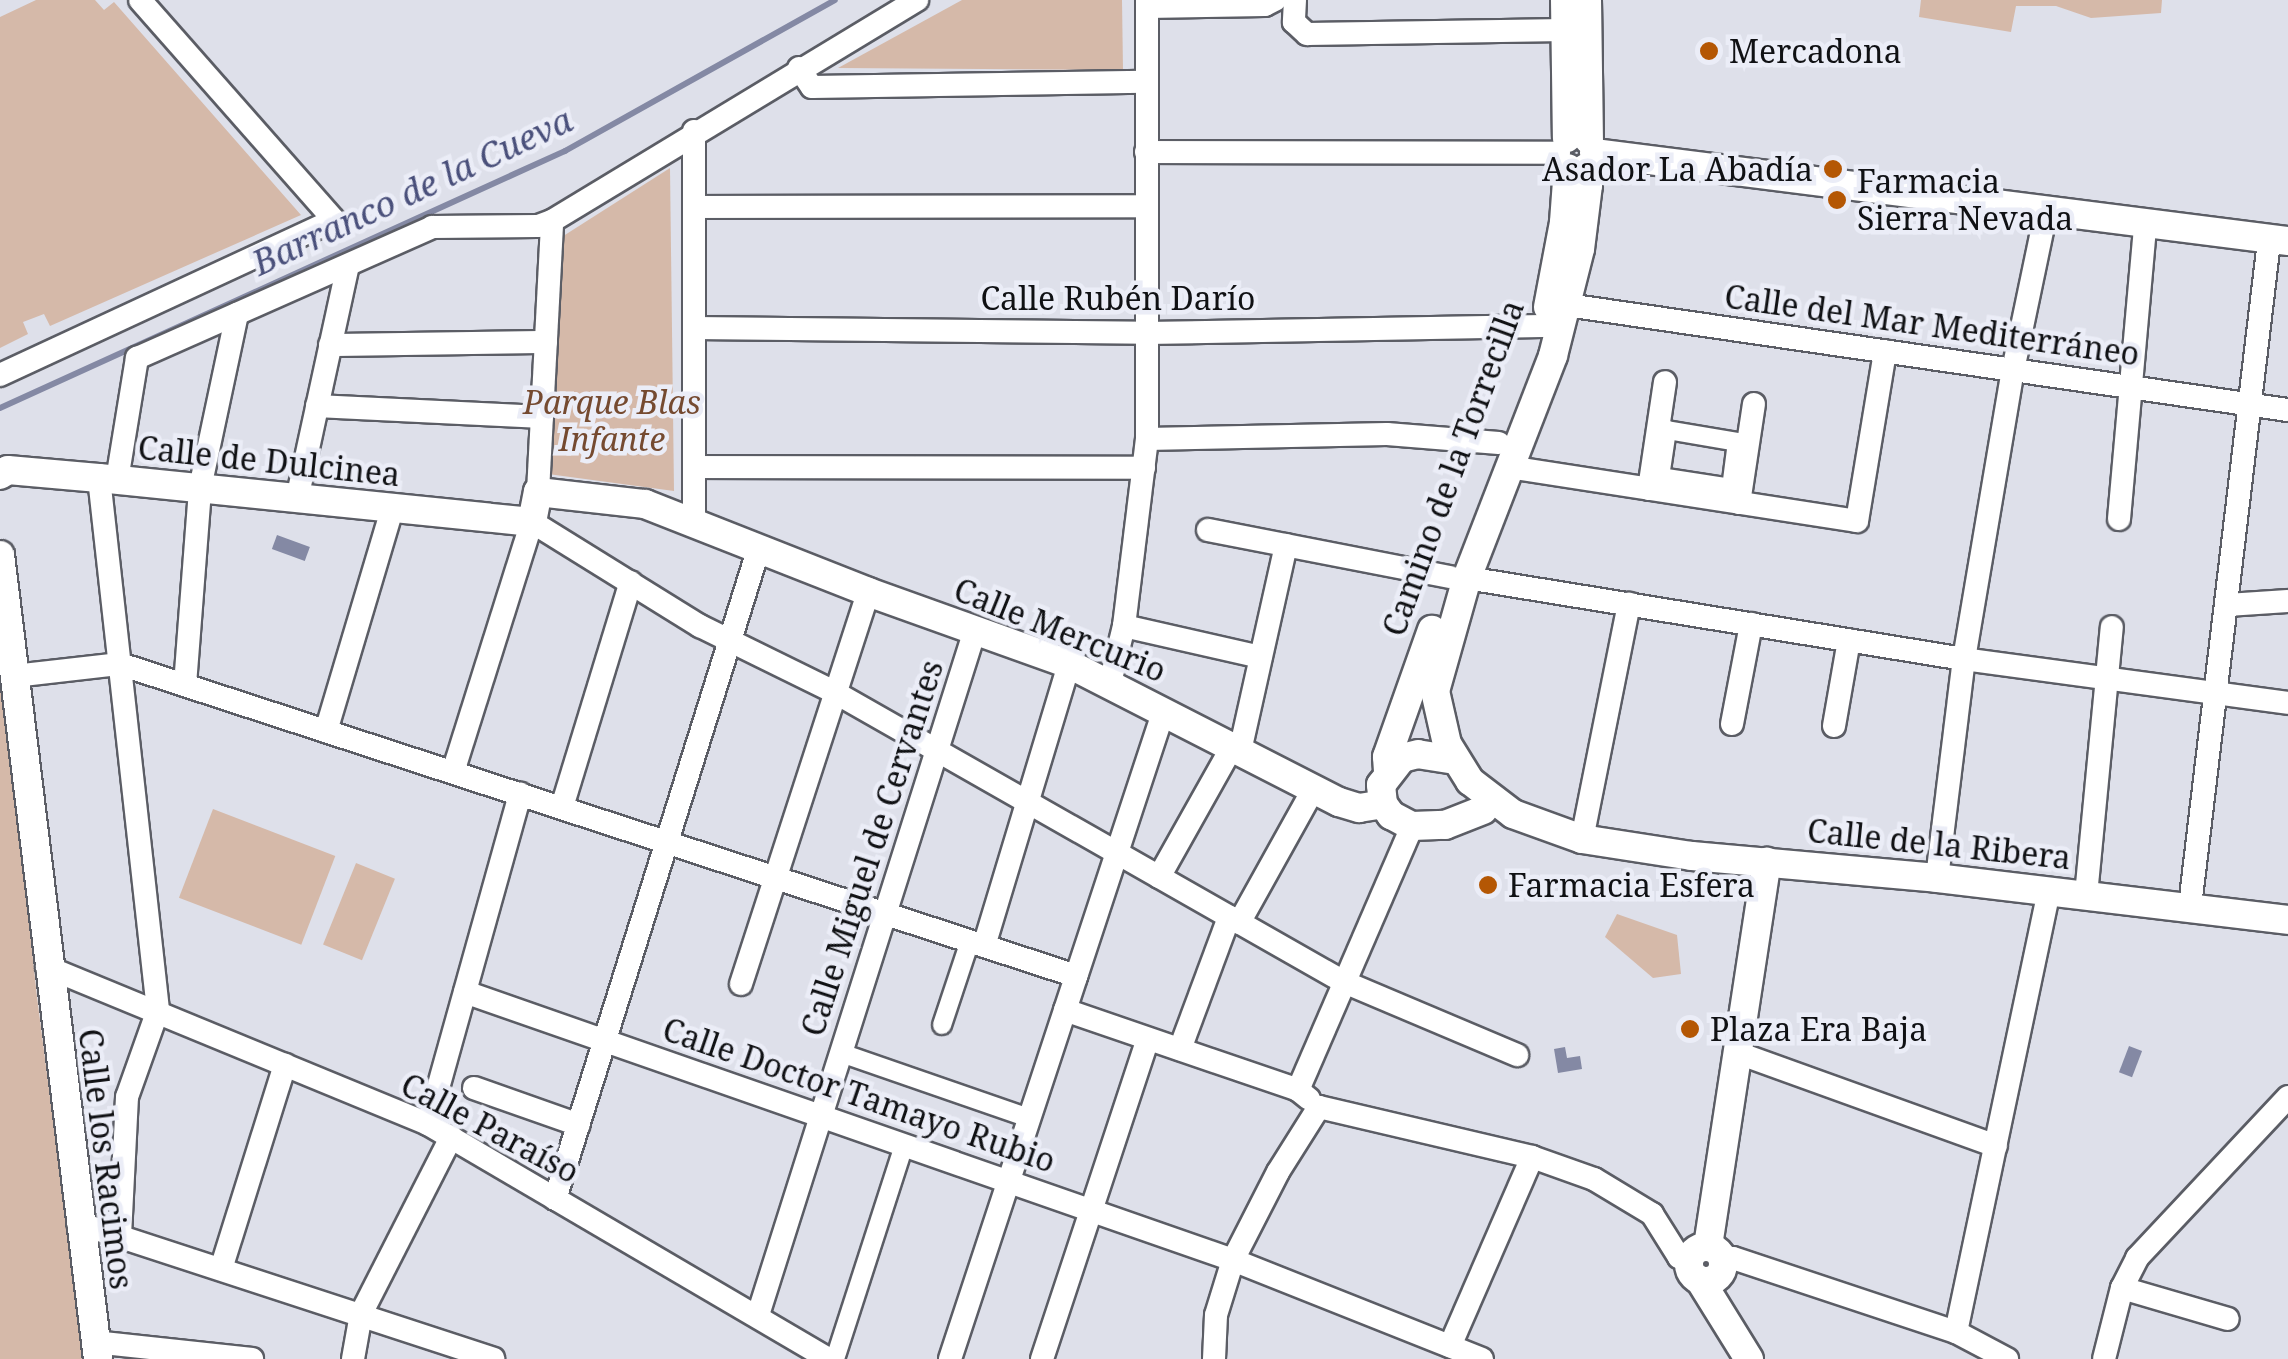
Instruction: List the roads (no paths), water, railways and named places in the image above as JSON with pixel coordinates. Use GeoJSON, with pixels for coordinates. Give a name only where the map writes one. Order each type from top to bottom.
{"type":"FeatureCollection","features":[{"type":"Feature","properties":{"kind":"street"},"geometry":{"type":"LineString","coordinates":[[0,375],[334,220],[140,0]]}},
{"type":"Feature","properties":{"kind":"street"},"geometry":{"type":"LineString","coordinates":[[120,1236],[127,1097],[158,1010],[120,664],[108,479],[137,358],[432,228],[538,226],[552,221],[694,131],[917,0]]}},
{"type":"Feature","properties":{"kind":"street","name":"Camino de la Torrecilla"},"geometry":{"type":"LineString","coordinates":[[1504,455],[1553,356],[1580,248],[1588,185],[1577,153],[1565,0]]}},
{"type":"Feature","properties":{"kind":"street","name":"Camino de la Torrecilla"},"geometry":{"type":"LineString","coordinates":[[1388,771],[1388,758],[1417,673],[1504,455],[1542,326],[1577,153],[1587,0]]}},
{"type":"Feature","properties":{"kind":"street"},"geometry":{"type":"LineString","coordinates":[[1110,683],[1124,626],[1147,439],[1147,4],[1270,3],[1294,11],[1306,34],[1566,30]]}},
{"type":"Feature","properties":{"kind":"street"},"geometry":{"type":"LineString","coordinates":[[799,68],[812,88],[1144,82]]}},
{"type":"Feature","properties":{"kind":"street"},"geometry":{"type":"LineString","coordinates":[[694,131],[694,524]]}},
{"type":"Feature","properties":{"kind":"street"},"geometry":{"type":"LineString","coordinates":[[1146,152],[1577,153],[2278,242],[2250,405],[2190,906]]}},
{"type":"Feature","properties":{"kind":"street"},"geometry":{"type":"LineString","coordinates":[[694,207],[1145,206]]}},
{"type":"Feature","properties":{"kind":"street"},"geometry":{"type":"LineString","coordinates":[[1937,878],[1964,659],[2013,370],[2046,212]]}},
{"type":"Feature","properties":{"kind":"street"},"geometry":{"type":"LineString","coordinates":[[453,772],[538,492],[552,221]]}},
{"type":"Feature","properties":{"kind":"street"},"geometry":{"type":"LineString","coordinates":[[2119,520],[2128,387],[2146,225]]}},
{"type":"Feature","properties":{"kind":"street"},"geometry":{"type":"LineString","coordinates":[[297,498],[348,265]]}},
{"type":"Feature","properties":{"kind":"street","name":"Calle del Mar Mediterráneo"},"geometry":{"type":"LineString","coordinates":[[1567,305],[2288,410]]}},
{"type":"Feature","properties":{"kind":"street"},"geometry":{"type":"LineString","coordinates":[[186,685],[200,488],[237,314]]}},
{"type":"Feature","properties":{"kind":"street","name":"Calle Rubén Darío"},"geometry":{"type":"LineString","coordinates":[[694,328],[1146,332],[1542,326]]}},
{"type":"Feature","properties":{"kind":"street"},"geometry":{"type":"LineString","coordinates":[[330,344],[546,342]]}},
{"type":"Feature","properties":{"kind":"street"},"geometry":{"type":"LineString","coordinates":[[1147,439],[1388,434],[1649,488],[1858,521],[1885,351]]}},
{"type":"Feature","properties":{"kind":"street"},"geometry":{"type":"LineString","coordinates":[[1649,488],[1665,382]]}},
{"type":"Feature","properties":{"kind":"street"},"geometry":{"type":"LineString","coordinates":[[1739,503],[1754,404]]}},
{"type":"Feature","properties":{"kind":"street"},"geometry":{"type":"LineString","coordinates":[[317,406],[542,417]]}},
{"type":"Feature","properties":{"kind":"street"},"geometry":{"type":"LineString","coordinates":[[1667,430],[1737,442],[1731,488],[1660,477],[1667,430]]}},
{"type":"Feature","properties":{"kind":"street"},"geometry":{"type":"LineString","coordinates":[[694,467],[1144,468]]}},
{"type":"Feature","properties":{"kind":"street","name":"Calle de Dulcinea"},"geometry":{"type":"LineString","coordinates":[[0,475],[8,470],[532,522]]}},
{"type":"Feature","properties":{"kind":"street","name":"Calle Mercurio"},"geometry":{"type":"LineString","coordinates":[[538,492],[645,504],[868,592],[1070,664],[1359,808],[1384,804]]}},
{"type":"Feature","properties":{"kind":"street"},"geometry":{"type":"LineString","coordinates":[[326,731],[392,509]]}},
{"type":"Feature","properties":{"kind":"street"},"geometry":{"type":"LineString","coordinates":[[532,522],[730,642],[836,693],[1344,982],[1516,1055]]}},
{"type":"Feature","properties":{"kind":"street"},"geometry":{"type":"LineString","coordinates":[[1208,530],[1458,578],[1964,659],[2288,702]]}},
{"type":"Feature","properties":{"kind":"street"},"geometry":{"type":"LineString","coordinates":[[1158,877],[1236,749],[1286,544]]}},
{"type":"Feature","properties":{"kind":"street"},"geometry":{"type":"LineString","coordinates":[[555,1199],[758,550]]}},
{"type":"Feature","properties":{"kind":"street","name":"Calle los Racimos"},"geometry":{"type":"LineString","coordinates":[[0,555],[96,1350]]}},
{"type":"Feature","properties":{"kind":"street","name":"Calle de la Ribera"},"geometry":{"type":"LineString","coordinates":[[1458,578],[1435,691],[1452,767],[1483,810],[1508,827],[1550,844],[1582,839]]}},
{"type":"Feature","properties":{"kind":"street"},"geometry":{"type":"LineString","coordinates":[[562,807],[631,582]]}},
{"type":"Feature","properties":{"kind":"street"},"geometry":{"type":"LineString","coordinates":[[741,984],[868,592]]}},
{"type":"Feature","properties":{"kind":"street"},"geometry":{"type":"LineString","coordinates":[[2227,605],[2288,601]]}},
{"type":"Feature","properties":{"kind":"street"},"geometry":{"type":"LineString","coordinates":[[1582,839],[1628,604]]}},
{"type":"Feature","properties":{"kind":"street"},"geometry":{"type":"LineString","coordinates":[[1732,724],[1750,624]]}},
{"type":"Feature","properties":{"kind":"street"},"geometry":{"type":"LineString","coordinates":[[1124,626],[1261,657]]}},
{"type":"Feature","properties":{"kind":"street"},"geometry":{"type":"LineString","coordinates":[[2086,895],[2112,627]]}},
{"type":"Feature","properties":{"kind":"street","name":"Calle Miguel de Cervantes"},"geometry":{"type":"LineString","coordinates":[[758,1315],[975,630]]}},
{"type":"Feature","properties":{"kind":"street"},"geometry":{"type":"LineString","coordinates":[[1834,726],[1849,640]]}},
{"type":"Feature","properties":{"kind":"street"},"geometry":{"type":"LineString","coordinates":[[14,676],[120,664],[1076,976]]}},
{"type":"Feature","properties":{"kind":"street"},"geometry":{"type":"LineString","coordinates":[[942,1026],[977,944],[1027,803],[1070,664]]}},
{"type":"Feature","properties":{"kind":"street","name":"Camino de la Torrecilla"},"geometry":{"type":"LineString","coordinates":[[1417,673],[1452,767]]}},
{"type":"Feature","properties":{"kind":"street"},"geometry":{"type":"LineString","coordinates":[[950,1359],[1164,710]]}},
{"type":"Feature","properties":{"kind":"street"},"geometry":{"type":"LineString","coordinates":[[1298,1090],[1344,982],[1419,826],[1451,804],[1452,767],[1418,754],[1402,758],[1388,771],[1381,785],[1384,804],[1391,815],[1419,826],[1444,825],[1483,810]]}},
{"type":"Feature","properties":{"kind":"street","name":"Calle de la Ribera"},"geometry":{"type":"LineString","coordinates":[[1452,767],[1513,814],[1582,839],[1692,856],[2049,890],[2288,920]]}},
{"type":"Feature","properties":{"kind":"street"},"geometry":{"type":"LineString","coordinates":[[1180,1049],[1234,920],[1314,788]]}},
{"type":"Feature","properties":{"kind":"street"},"geometry":{"type":"LineString","coordinates":[[428,1124],[520,794]]}},
{"type":"Feature","properties":{"kind":"street"},"geometry":{"type":"LineString","coordinates":[[1748,1359],[1705,1262],[1767,861]]}},
{"type":"Feature","properties":{"kind":"street"},"geometry":{"type":"LineString","coordinates":[[1956,1332],[2049,890]]}},
{"type":"Feature","properties":{"kind":"street","name":"Calle Paraíso"},"geometry":{"type":"LineString","coordinates":[[47,967],[428,1124],[832,1359]]}},
{"type":"Feature","properties":{"kind":"street","name":"Calle Doctor Tamayo Rubio"},"geometry":{"type":"LineString","coordinates":[[465,992],[1232,1260],[1482,1359]]}},
{"type":"Feature","properties":{"kind":"street"},"geometry":{"type":"LineString","coordinates":[[1065,1010],[1298,1090],[1319,1107],[1532,1157],[1594,1179],[1652,1214],[1680,1256],[1705,1262],[1733,1258],[1956,1332],[2007,1359]]}},
{"type":"Feature","properties":{"kind":"street"},"geometry":{"type":"LineString","coordinates":[[1042,1359],[1148,1039]]}},
{"type":"Feature","properties":{"kind":"street"},"geometry":{"type":"LineString","coordinates":[[841,1053],[1029,1118]]}},
{"type":"Feature","properties":{"kind":"street"},"geometry":{"type":"LineString","coordinates":[[1738,1053],[1996,1146]]}},
{"type":"Feature","properties":{"kind":"street"},"geometry":{"type":"LineString","coordinates":[[221,1269],[284,1065]]}},
{"type":"Feature","properties":{"kind":"street"},"geometry":{"type":"LineString","coordinates":[[474,1088],[578,1126]]}},
{"type":"Feature","properties":{"kind":"street"},"geometry":{"type":"LineString","coordinates":[[2104,1359],[2122,1288],[2136,1258],[2288,1098]]}},
{"type":"Feature","properties":{"kind":"street"},"geometry":{"type":"LineString","coordinates":[[1214,1359],[1216,1315],[1232,1260],[1319,1107]]}},
{"type":"Feature","properties":{"kind":"street"},"geometry":{"type":"LineString","coordinates":[[353,1359],[361,1314],[451,1138]]}},
{"type":"Feature","properties":{"kind":"street"},"geometry":{"type":"LineString","coordinates":[[832,1359],[904,1145]]}},
{"type":"Feature","properties":{"kind":"street"},"geometry":{"type":"LineString","coordinates":[[1450,1346],[1532,1157]]}},
{"type":"Feature","properties":{"kind":"street"},"geometry":{"type":"LineString","coordinates":[[78,1222],[493,1359]]}},
{"type":"Feature","properties":{"kind":"street"},"geometry":{"type":"LineString","coordinates":[[2122,1288],[2228,1319]]}},
{"type":"Feature","properties":{"kind":"street"},"geometry":{"type":"LineString","coordinates":[[96,1350],[252,1359]]}},
{"type":"Feature","properties":{"kind":"water"},"geometry":{"type":"Polygon","coordinates":[[[277,535],[310,547],[305,561],[272,549],[277,535]]]}},
{"type":"Feature","properties":{"kind":"water"},"geometry":{"type":"Polygon","coordinates":[[[2129,1046],[2142,1051],[2132,1077],[2119,1072],[2129,1046]]]}},
{"type":"Feature","properties":{"kind":"water"},"geometry":{"type":"Polygon","coordinates":[[[1565,1047],[1567,1058],[1580,1056],[1582,1069],[1558,1073],[1554,1049],[1565,1047]]]}},
{"type":"Feature","properties":{"kind":"waterway","name":"Barranco de la Cueva"},"geometry":{"type":"LineString","coordinates":[[0,408],[565,151],[835,0]]}},
{"type":"Feature","properties":{"kind":"place","name":"Mercadona"},"geometry":{"type":"Point","coordinates":[1709,51]}},
{"type":"Feature","properties":{"kind":"place","name":"Asador La Abadía"},"geometry":{"type":"Point","coordinates":[1833,169]}},
{"type":"Feature","properties":{"kind":"place","name":"Farmacia Sierra Nevada"},"geometry":{"type":"Point","coordinates":[1837,200]}},
{"type":"Feature","properties":{"kind":"place","name":"Farmacia Esfera"},"geometry":{"type":"Point","coordinates":[1488,885]}},
{"type":"Feature","properties":{"kind":"place","name":"Plaza Era Baja"},"geometry":{"type":"Point","coordinates":[1690,1029]}},
{"type":"Feature","properties":{"kind":"park label","name":"Parque Blas Infante"},"geometry":{"type":"Point","coordinates":[612,422]}}]}
